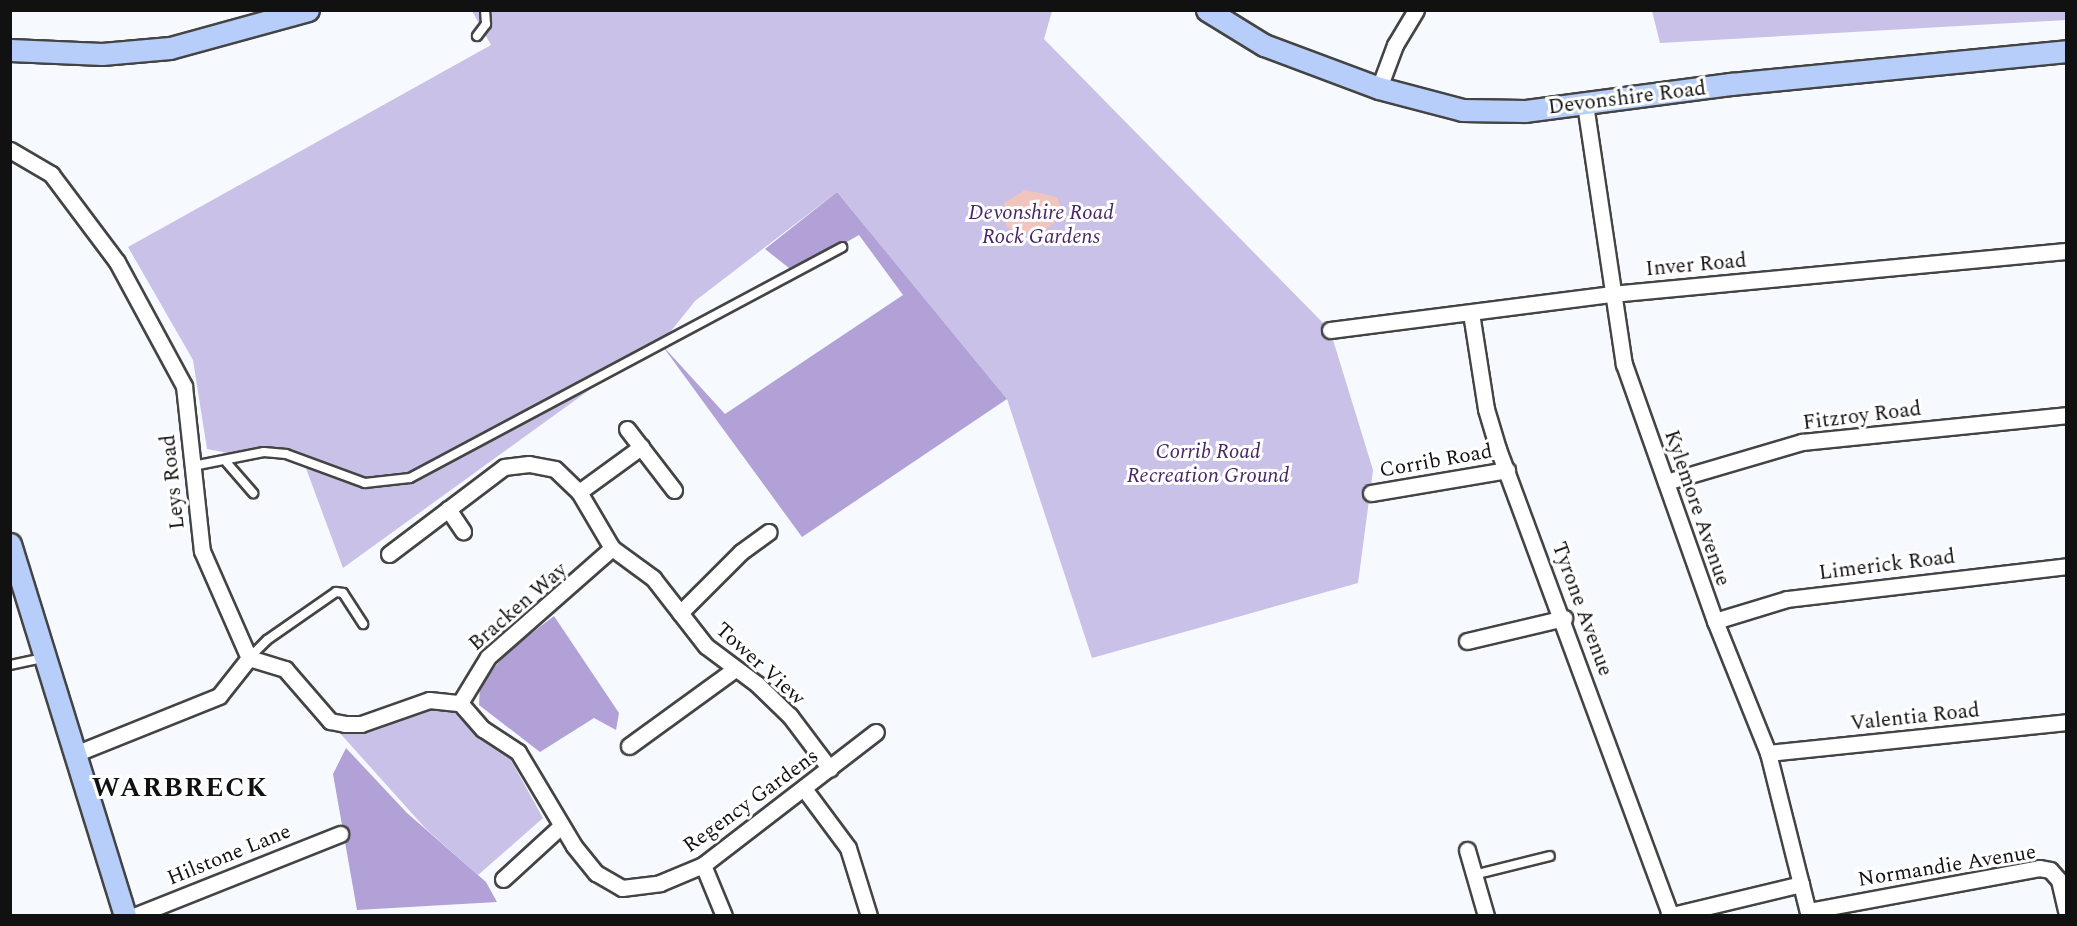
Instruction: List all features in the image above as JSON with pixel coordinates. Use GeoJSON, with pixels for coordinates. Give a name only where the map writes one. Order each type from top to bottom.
{"type":"FeatureCollection","features":[{"type":"Feature","properties":{"kind":"main road"},"geometry":{"type":"LineString","coordinates":[[10,50],[102,54],[170,48],[308,10]]}},
{"type":"Feature","properties":{"kind":"main road","name":"Devonshire Road"},"geometry":{"type":"LineString","coordinates":[[1207,10],[1264,45],[1379,88],[1462,110],[1525,111],[1731,84],[2067,51]]}},
{"type":"Feature","properties":{"kind":"main road"},"geometry":{"type":"LineString","coordinates":[[10,544],[125,915]]}},
{"type":"Feature","properties":{"kind":"street"},"geometry":{"type":"LineString","coordinates":[[1379,88],[1395,45],[1416,10]]}},
{"type":"Feature","properties":{"kind":"street","name":"Kylemore Avenue"},"geometry":{"type":"LineString","coordinates":[[1585,104],[1611,294],[1624,364],[1715,621],[1768,753],[1808,913]]}},
{"type":"Feature","properties":{"kind":"street","name":"Leys Road"},"geometry":{"type":"LineString","coordinates":[[10,150],[51,174],[117,262],[184,386],[192,466],[207,570],[249,658]]}},
{"type":"Feature","properties":{"kind":"street","name":"Inver Road"},"geometry":{"type":"LineString","coordinates":[[1330,330],[1471,314],[1611,294],[2067,251]]}},
{"type":"Feature","properties":{"kind":"street","name":"Tyrone Avenue"},"geometry":{"type":"LineString","coordinates":[[1471,314],[1486,409],[1564,618],[1669,915]]}},
{"type":"Feature","properties":{"kind":"street","name":"Fitzroy Road"},"geometry":{"type":"LineString","coordinates":[[1666,483],[1802,442],[2067,415]]}},
{"type":"Feature","properties":{"kind":"street"},"geometry":{"type":"LineString","coordinates":[[627,429],[674,490]]}},
{"type":"Feature","properties":{"kind":"street"},"geometry":{"type":"LineString","coordinates":[[579,492],[641,447]]}},
{"type":"Feature","properties":{"kind":"street","name":"Tower View"},"geometry":{"type":"LineString","coordinates":[[389,554],[504,467],[517,464],[555,469],[579,492],[612,548],[653,578],[706,646],[790,716],[830,769]]}},
{"type":"Feature","properties":{"kind":"street","name":"Corrib Road"},"geometry":{"type":"LineString","coordinates":[[1371,493],[1508,470]]}},
{"type":"Feature","properties":{"kind":"street"},"geometry":{"type":"LineString","coordinates":[[448,510],[463,531]]}},
{"type":"Feature","properties":{"kind":"street"},"geometry":{"type":"LineString","coordinates":[[680,613],[741,552],[769,532]]}},
{"type":"Feature","properties":{"kind":"street","name":"Bracken Way"},"geometry":{"type":"LineString","coordinates":[[460,704],[488,657],[612,548]]}},
{"type":"Feature","properties":{"kind":"street","name":"Limerick Road"},"geometry":{"type":"LineString","coordinates":[[1715,621],[1786,599],[2067,566]]}},
{"type":"Feature","properties":{"kind":"street"},"geometry":{"type":"LineString","coordinates":[[1467,641],[1564,618]]}},
{"type":"Feature","properties":{"kind":"street"},"geometry":{"type":"LineString","coordinates":[[75,754],[219,696],[249,658],[285,669],[330,721],[361,724],[429,700],[460,704]]}},
{"type":"Feature","properties":{"kind":"street"},"geometry":{"type":"LineString","coordinates":[[629,746],[735,669]]}},
{"type":"Feature","properties":{"kind":"street","name":"Regency Gardens"},"geometry":{"type":"LineString","coordinates":[[460,704],[483,729],[518,752],[560,827],[596,873],[622,888],[660,883],[703,865],[805,790],[876,732]]}},
{"type":"Feature","properties":{"kind":"street","name":"Valentia Road"},"geometry":{"type":"LineString","coordinates":[[1768,753],[2067,722]]}},
{"type":"Feature","properties":{"kind":"street"},"geometry":{"type":"LineString","coordinates":[[805,790],[851,854],[869,915]]}},
{"type":"Feature","properties":{"kind":"street"},"geometry":{"type":"LineString","coordinates":[[503,879],[560,827]]}},
{"type":"Feature","properties":{"kind":"street","name":"Hilstone Lane"},"geometry":{"type":"LineString","coordinates":[[134,915],[340,834]]}},
{"type":"Feature","properties":{"kind":"street"},"geometry":{"type":"LineString","coordinates":[[1467,850],[1486,915]]}},
{"type":"Feature","properties":{"kind":"street"},"geometry":{"type":"LineString","coordinates":[[703,865],[724,915]]}},
{"type":"Feature","properties":{"kind":"street","name":"Normandie Avenue"},"geometry":{"type":"LineString","coordinates":[[1808,913],[2038,868],[2050,870],[2059,880],[2067,910]]}},
{"type":"Feature","properties":{"kind":"street"},"geometry":{"type":"LineString","coordinates":[[1669,915],[1801,884]]}},
{"type":"Feature","properties":{"kind":"lane"},"geometry":{"type":"LineString","coordinates":[[477,36],[486,24],[485,10]]}},
{"type":"Feature","properties":{"kind":"lane"},"geometry":{"type":"LineString","coordinates":[[192,466],[227,463],[264,452],[286,454],[365,483],[410,478],[842,247]]}},
{"type":"Feature","properties":{"kind":"lane"},"geometry":{"type":"LineString","coordinates":[[227,463],[253,493]]}},
{"type":"Feature","properties":{"kind":"lane"},"geometry":{"type":"LineString","coordinates":[[249,658],[267,640],[336,592],[343,593],[363,624]]}},
{"type":"Feature","properties":{"kind":"lane"},"geometry":{"type":"LineString","coordinates":[[10,665],[45,658]]}},
{"type":"Feature","properties":{"kind":"lane"},"geometry":{"type":"LineString","coordinates":[[1474,875],[1550,856]]}},
{"type":"Feature","properties":{"kind":"green space"},"geometry":{"type":"Polygon","coordinates":[[[2066,10],[2066,20],[1660,43],[1652,11],[2066,10]]]}},
{"type":"Feature","properties":{"kind":"green space"},"geometry":{"type":"Polygon","coordinates":[[[472,11],[1052,11],[1044,39],[1330,330],[1373,470],[1358,583],[1092,658],[1007,399],[837,192],[695,301],[671,331],[343,568],[304,463],[277,453],[248,457],[207,449],[193,360],[128,247],[491,45],[472,11]]]}},
{"type":"Feature","properties":{"kind":"green space"},"geometry":{"type":"Polygon","coordinates":[[[432,707],[451,709],[478,738],[507,753],[543,818],[478,875],[426,829],[338,731],[366,730],[432,707]]]}},
{"type":"Feature","properties":{"kind":"shaded area"},"geometry":{"type":"Polygon","coordinates":[[[1025,190],[1057,197],[1061,209],[1056,221],[1042,233],[1014,231],[1006,226],[1004,203],[1025,190]]]}},
{"type":"Feature","properties":{"kind":"shaded area"},"geometry":{"type":"Polygon","coordinates":[[[837,192],[1007,399],[802,537],[661,344],[725,414],[903,295],[859,235],[794,272],[765,249],[837,192]]]}},
{"type":"Feature","properties":{"kind":"shaded area"},"geometry":{"type":"Polygon","coordinates":[[[554,616],[619,713],[616,730],[594,718],[540,752],[479,705],[480,683],[511,649],[554,616]]]}},
{"type":"Feature","properties":{"kind":"shaded area"},"geometry":{"type":"Polygon","coordinates":[[[346,748],[407,813],[486,882],[497,902],[357,910],[333,774],[346,748]]]}},
{"type":"Feature","properties":{"kind":"district","name":"WARBRECK"},"geometry":{"type":"Point","coordinates":[180,789]}},
{"type":"Feature","properties":{"kind":"park label","name":"Devonshire Road Rock Gardens"},"geometry":{"type":"Point","coordinates":[1041,225]}},
{"type":"Feature","properties":{"kind":"park label","name":"Corrib Road Recreation Ground"},"geometry":{"type":"Point","coordinates":[1208,464]}}]}
